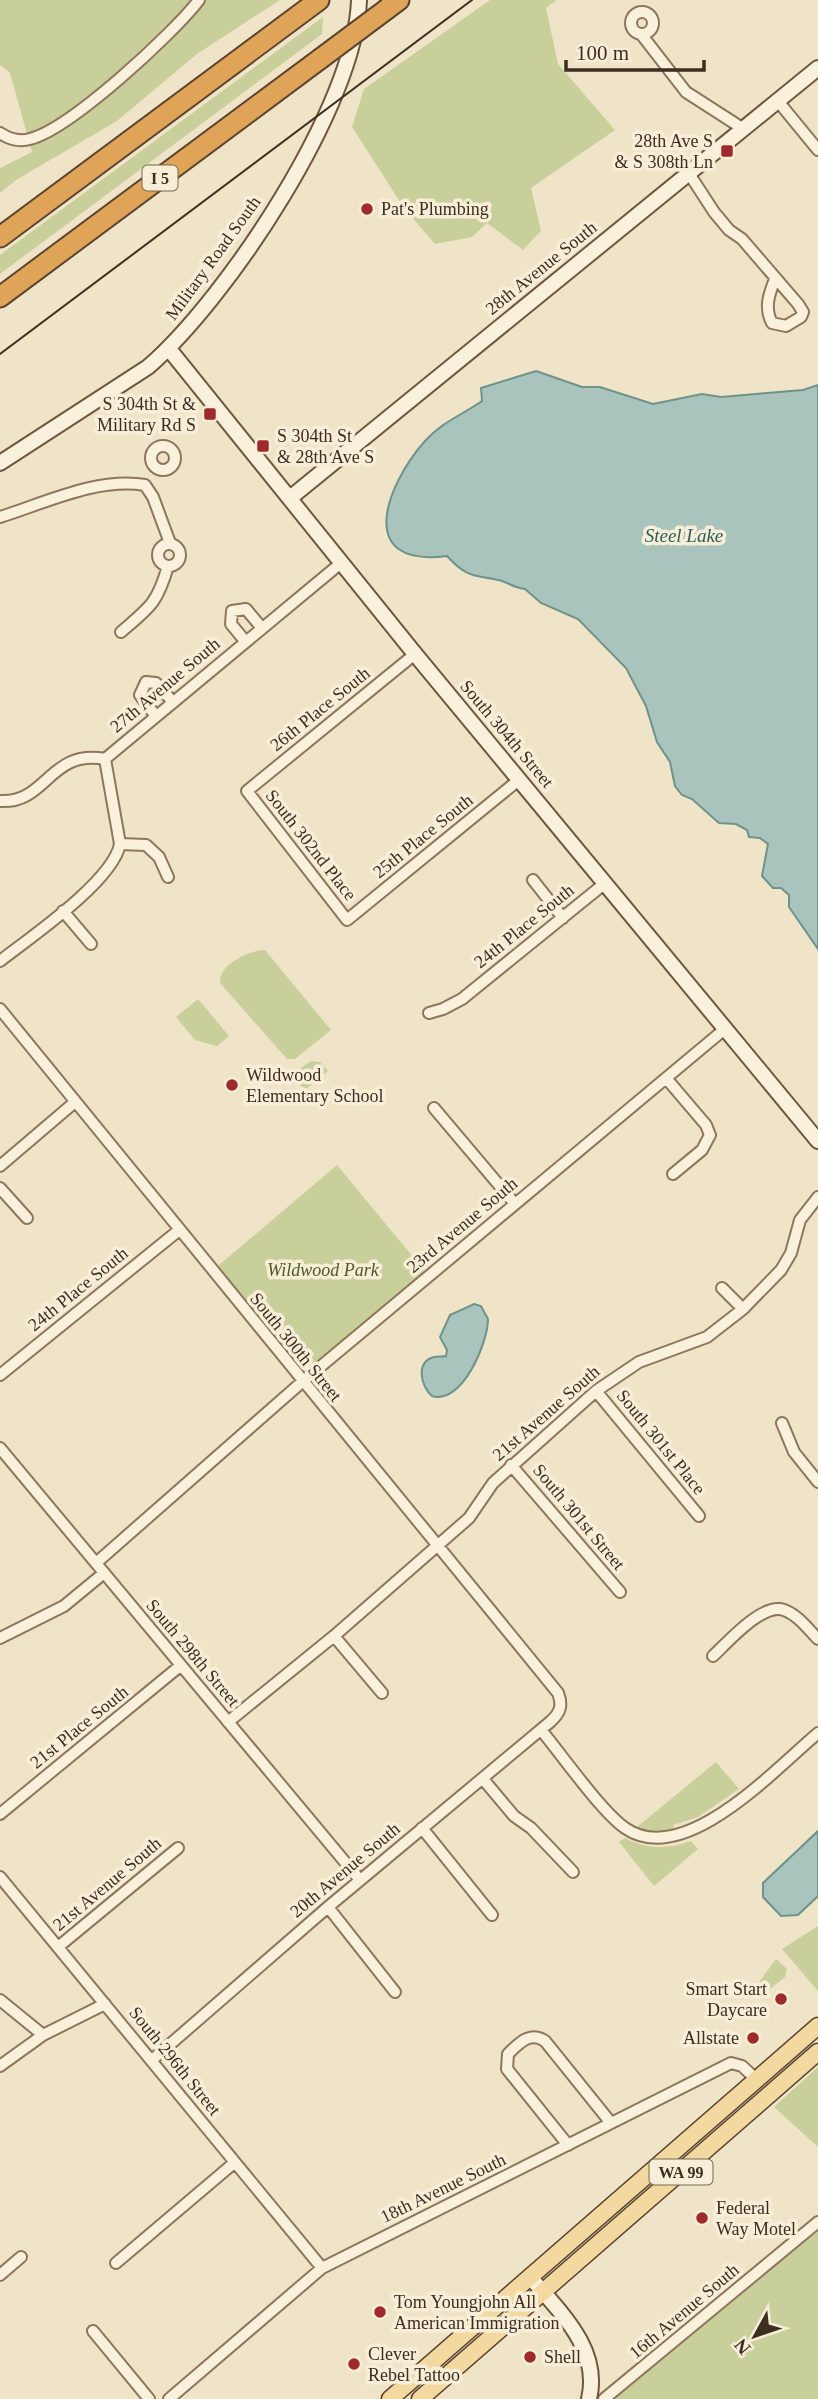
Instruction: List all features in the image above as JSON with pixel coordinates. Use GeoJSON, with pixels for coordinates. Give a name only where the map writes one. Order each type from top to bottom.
{"type":"FeatureCollection","features":[{"type":"Feature","properties":{"kind":"highway"},"geometry":{"type":"LineString","coordinates":[[0,237],[319,0]]}},
{"type":"Feature","properties":{"kind":"highway","name":"I 5"},"geometry":{"type":"LineString","coordinates":[[0,297],[393,5]]}},
{"type":"Feature","properties":{"kind":"main road","name":"WA 99"},"geometry":{"type":"LineString","coordinates":[[390,2399],[818,2026]]}},
{"type":"Feature","properties":{"kind":"main road","name":"WA 99"},"geometry":{"type":"LineString","coordinates":[[421,2399],[818,2052]]}},
{"type":"Feature","properties":{"kind":"main road"},"geometry":{"type":"LineString","coordinates":[[708,2148],[719,2127],[756,2093],[759,2087],[757,2080]]}},
{"type":"Feature","properties":{"kind":"street"},"geometry":{"type":"LineString","coordinates":[[0,133],[18,140],[30,139],[75,112],[155,49],[199,0]]}},
{"type":"Feature","properties":{"kind":"street","name":"Military Road South"},"geometry":{"type":"LineString","coordinates":[[0,463],[131,380],[169,349],[246,250],[317,136],[354,47],[359,0]]}},
{"type":"Feature","properties":{"kind":"street"},"geometry":{"type":"LineString","coordinates":[[641,34],[685,92],[742,128]]}},
{"type":"Feature","properties":{"kind":"street","name":"28th Avenue South"},"geometry":{"type":"LineString","coordinates":[[290,498],[818,68]]}},
{"type":"Feature","properties":{"kind":"street"},"geometry":{"type":"LineString","coordinates":[[777,100],[818,150]]}},
{"type":"Feature","properties":{"kind":"street"},"geometry":{"type":"LineString","coordinates":[[688,172],[714,212],[755,253],[775,279]]}},
{"type":"Feature","properties":{"kind":"street","name":"South 304th Street"},"geometry":{"type":"LineString","coordinates":[[169,349],[415,654],[818,1141]]}},
{"type":"Feature","properties":{"kind":"street"},"geometry":{"type":"LineString","coordinates":[[145,485],[156,469]]}},
{"type":"Feature","properties":{"kind":"street"},"geometry":{"type":"LineString","coordinates":[[0,517],[85,490],[124,484],[145,485]]}},
{"type":"Feature","properties":{"kind":"street"},"geometry":{"type":"LineString","coordinates":[[121,632],[152,606],[159,595],[168,566],[176,564],[180,557],[179,549],[170,543],[153,497],[145,485]]}},
{"type":"Feature","properties":{"kind":"street","name":"27th Avenue South"},"geometry":{"type":"LineString","coordinates":[[0,801],[9,802],[31,793],[68,762],[79,757],[105,759],[341,563]]}},
{"type":"Feature","properties":{"kind":"street"},"geometry":{"type":"LineString","coordinates":[[245,641],[231,624],[232,611],[246,608],[261,627]]}},
{"type":"Feature","properties":{"kind":"street","name":"26th Place South"},"geometry":{"type":"LineString","coordinates":[[247,791],[415,654]]}},
{"type":"Feature","properties":{"kind":"street"},"geometry":{"type":"LineString","coordinates":[[155,715],[139,695],[142,685],[151,681],[156,683],[172,701]]}},
{"type":"Feature","properties":{"kind":"street"},"geometry":{"type":"LineString","coordinates":[[0,961],[63,911],[109,868],[120,844],[105,759]]}},
{"type":"Feature","properties":{"kind":"street","name":"25th Place South"},"geometry":{"type":"LineString","coordinates":[[347,920],[520,779]]}},
{"type":"Feature","properties":{"kind":"street","name":"South 302nd Place"},"geometry":{"type":"LineString","coordinates":[[247,791],[347,920]]}},
{"type":"Feature","properties":{"kind":"street"},"geometry":{"type":"LineString","coordinates":[[120,844],[146,845],[159,857],[169,877]]}},
{"type":"Feature","properties":{"kind":"street"},"geometry":{"type":"LineString","coordinates":[[533,880],[563,918]]}},
{"type":"Feature","properties":{"kind":"street","name":"24th Place South"},"geometry":{"type":"LineString","coordinates":[[429,1013],[459,1002],[604,884]]}},
{"type":"Feature","properties":{"kind":"street"},"geometry":{"type":"LineString","coordinates":[[63,911],[90,943]]}},
{"type":"Feature","properties":{"kind":"street","name":"South 300th Street"},"geometry":{"type":"LineString","coordinates":[[0,1009],[178,1231],[439,1545],[558,1693],[561,1707]]}},
{"type":"Feature","properties":{"kind":"street","name":"23rd Avenue South"},"geometry":{"type":"LineString","coordinates":[[96,1563],[302,1382],[726,1028]]}},
{"type":"Feature","properties":{"kind":"street"},"geometry":{"type":"LineString","coordinates":[[666,1078],[706,1125],[710,1135],[702,1150],[673,1174]]}},
{"type":"Feature","properties":{"kind":"street"},"geometry":{"type":"LineString","coordinates":[[0,1166],[75,1102]]}},
{"type":"Feature","properties":{"kind":"street"},"geometry":{"type":"LineString","coordinates":[[434,1108],[515,1204]]}},
{"type":"Feature","properties":{"kind":"street"},"geometry":{"type":"LineString","coordinates":[[0,1188],[27,1218]]}},
{"type":"Feature","properties":{"kind":"street","name":"21st Avenue South"},"geometry":{"type":"LineString","coordinates":[[228,1722],[334,1636],[439,1545],[479,1508],[493,1483],[511,1465],[596,1391],[639,1362],[707,1337],[743,1309],[781,1270],[791,1253],[800,1220],[818,1197]]}},
{"type":"Feature","properties":{"kind":"street","name":"24th Place South"},"geometry":{"type":"LineString","coordinates":[[0,1375],[178,1231]]}},
{"type":"Feature","properties":{"kind":"street"},"geometry":{"type":"LineString","coordinates":[[722,1288],[743,1309]]}},
{"type":"Feature","properties":{"kind":"street","name":"South 301st Place"},"geometry":{"type":"LineString","coordinates":[[596,1391],[699,1516]]}},
{"type":"Feature","properties":{"kind":"street"},"geometry":{"type":"LineString","coordinates":[[782,1423],[794,1452],[818,1482]]}},
{"type":"Feature","properties":{"kind":"street","name":"South 298th Street"},"geometry":{"type":"LineString","coordinates":[[1,1451],[360,1880]]}},
{"type":"Feature","properties":{"kind":"street","name":"South 301st Street"},"geometry":{"type":"LineString","coordinates":[[511,1465],[620,1592]]}},
{"type":"Feature","properties":{"kind":"street"},"geometry":{"type":"LineString","coordinates":[[0,1638],[64,1606],[104,1573]]}},
{"type":"Feature","properties":{"kind":"street"},"geometry":{"type":"LineString","coordinates":[[713,1656],[760,1614],[774,1608],[793,1614],[818,1639]]}},
{"type":"Feature","properties":{"kind":"street"},"geometry":{"type":"LineString","coordinates":[[334,1636],[382,1693]]}},
{"type":"Feature","properties":{"kind":"street","name":"21st Place South"},"geometry":{"type":"LineString","coordinates":[[0,1814],[180,1666]]}},
{"type":"Feature","properties":{"kind":"street","name":"20th Avenue South"},"geometry":{"type":"LineString","coordinates":[[152,2060],[328,1907],[541,1730],[561,1707]]}},
{"type":"Feature","properties":{"kind":"street"},"geometry":{"type":"LineString","coordinates":[[541,1730],[617,1821],[639,1836],[660,1839],[704,1825],[722,1814],[818,1733]]}},
{"type":"Feature","properties":{"kind":"street"},"geometry":{"type":"LineString","coordinates":[[482,1779],[514,1816],[531,1828],[573,1872]]}},
{"type":"Feature","properties":{"kind":"street"},"geometry":{"type":"LineString","coordinates":[[422,1828],[492,1915]]}},
{"type":"Feature","properties":{"kind":"street","name":"21st Avenue South"},"geometry":{"type":"LineString","coordinates":[[58,1947],[178,1847]]}},
{"type":"Feature","properties":{"kind":"street","name":"South 296th Street"},"geometry":{"type":"LineString","coordinates":[[0,1877],[322,2268]]}},
{"type":"Feature","properties":{"kind":"street"},"geometry":{"type":"LineString","coordinates":[[328,1907],[395,1992]]}},
{"type":"Feature","properties":{"kind":"street"},"geometry":{"type":"LineString","coordinates":[[0,2000],[43,2035]]}},
{"type":"Feature","properties":{"kind":"street"},"geometry":{"type":"LineString","coordinates":[[0,2066],[43,2035],[105,2004]]}},
{"type":"Feature","properties":{"kind":"street"},"geometry":{"type":"LineString","coordinates":[[568,2145],[507,2069],[508,2054],[527,2038],[545,2041],[611,2123]]}},
{"type":"Feature","properties":{"kind":"street","name":"18th Avenue South"},"geometry":{"type":"LineString","coordinates":[[169,2399],[322,2268],[731,2063],[742,2066],[757,2080]]}},
{"type":"Feature","properties":{"kind":"street"},"geometry":{"type":"LineString","coordinates":[[116,2263],[234,2163]]}},
{"type":"Feature","properties":{"kind":"street","name":"16th Avenue South"},"geometry":{"type":"LineString","coordinates":[[604,2399],[818,2222]]}},
{"type":"Feature","properties":{"kind":"street"},"geometry":{"type":"LineString","coordinates":[[0,2275],[21,2257]]}},
{"type":"Feature","properties":{"kind":"street"},"geometry":{"type":"LineString","coordinates":[[530,2277],[573,2327],[583,2347],[591,2377],[589,2399]]}},
{"type":"Feature","properties":{"kind":"street"},"geometry":{"type":"LineString","coordinates":[[93,2331],[149,2399]]}},
{"type":"Feature","properties":{"kind":"green space"},"geometry":{"type":"Polygon","coordinates":[[[0,0],[280,0],[197,54],[117,121],[16,180],[0,193],[0,168],[32,152],[10,73],[0,65],[0,0]]]}},
{"type":"Feature","properties":{"kind":"green space"},"geometry":{"type":"Polygon","coordinates":[[[490,0],[557,0],[546,8],[558,64],[615,130],[531,188],[541,231],[523,250],[487,223],[472,237],[435,244],[404,208],[352,127],[364,89],[490,0]]]}},
{"type":"Feature","properties":{"kind":"green space"},"geometry":{"type":"Polygon","coordinates":[[[323,17],[322,34],[0,274],[0,255],[323,17]]]}},
{"type":"Feature","properties":{"kind":"green space"},"geometry":{"type":"Polygon","coordinates":[[[265,950],[331,1030],[295,1059],[287,1059],[220,983],[224,970],[229,965],[251,953],[265,950]]]}},
{"type":"Feature","properties":{"kind":"green space"},"geometry":{"type":"Polygon","coordinates":[[[198,999],[229,1036],[217,1046],[195,1040],[176,1017],[198,999]]]}},
{"type":"Feature","properties":{"kind":"green space"},"geometry":{"type":"Polygon","coordinates":[[[311,1061],[320,1062],[328,1071],[305,1090],[298,1082],[300,1069],[311,1061]]]}},
{"type":"Feature","properties":{"kind":"green space","name":"Wildwood Park"},"geometry":{"type":"Polygon","coordinates":[[[337,1165],[428,1275],[302,1382],[212,1271],[337,1165]]]}},
{"type":"Feature","properties":{"kind":"green space"},"geometry":{"type":"Polygon","coordinates":[[[716,1762],[739,1789],[698,1817],[673,1825],[674,1829],[661,1832],[637,1827],[716,1762]]]}},
{"type":"Feature","properties":{"kind":"green space"},"geometry":{"type":"Polygon","coordinates":[[[625,1838],[642,1845],[658,1847],[691,1841],[698,1849],[654,1886],[619,1842],[625,1838]]]}},
{"type":"Feature","properties":{"kind":"green space"},"geometry":{"type":"Polygon","coordinates":[[[818,1926],[818,1991],[782,1949],[818,1926]]]}},
{"type":"Feature","properties":{"kind":"green space"},"geometry":{"type":"Polygon","coordinates":[[[776,1959],[787,1969],[785,1977],[761,1996],[754,1989],[776,1959]]]}},
{"type":"Feature","properties":{"kind":"green space"},"geometry":{"type":"Polygon","coordinates":[[[818,2067],[818,2147],[774,2107],[818,2067]]]}},
{"type":"Feature","properties":{"kind":"green space"},"geometry":{"type":"Polygon","coordinates":[[[818,2222],[818,2399],[604,2399],[818,2222]]]}},
{"type":"Feature","properties":{"kind":"water","name":"Steel Lake"},"geometry":{"type":"Polygon","coordinates":[[[536,371],[582,387],[600,387],[653,404],[702,394],[721,397],[803,390],[818,385],[818,949],[789,907],[789,895],[781,888],[773,888],[762,876],[768,844],[760,838],[749,837],[747,830],[736,824],[719,823],[692,799],[682,795],[675,786],[670,762],[657,742],[646,706],[626,668],[578,619],[541,603],[525,589],[465,572],[447,556],[418,556],[399,549],[389,536],[386,520],[390,500],[399,479],[425,441],[445,424],[482,401],[481,388],[536,371]]]}},
{"type":"Feature","properties":{"kind":"water"},"geometry":{"type":"Polygon","coordinates":[[[474,1304],[481,1306],[488,1319],[478,1356],[463,1382],[453,1391],[443,1396],[432,1396],[423,1381],[424,1364],[434,1357],[446,1356],[447,1350],[440,1337],[450,1315],[474,1304]]]}},
{"type":"Feature","properties":{"kind":"water"},"geometry":{"type":"Polygon","coordinates":[[[818,1831],[818,1896],[798,1915],[781,1916],[763,1897],[763,1883],[818,1831]]]}},
{"type":"Feature","properties":{"kind":"tram line"},"geometry":{"type":"LineString","coordinates":[[0,354],[472,0]]}},
{"type":"Feature","properties":{"kind":"place","name":"28th Ave S & S 308th Ln"},"geometry":{"type":"Point","coordinates":[727,151]}},
{"type":"Feature","properties":{"kind":"place","name":"Pat's Plumbing"},"geometry":{"type":"Point","coordinates":[367,209]}},
{"type":"Feature","properties":{"kind":"place","name":"S 304th St & Military Rd S"},"geometry":{"type":"Point","coordinates":[210,414]}},
{"type":"Feature","properties":{"kind":"place","name":"S 304th St & 28th Ave S"},"geometry":{"type":"Point","coordinates":[263,446]}},
{"type":"Feature","properties":{"kind":"place","name":"Wildwood Elementary School"},"geometry":{"type":"Point","coordinates":[232,1085]}},
{"type":"Feature","properties":{"kind":"place","name":"Smart Start Daycare"},"geometry":{"type":"Point","coordinates":[781,1999]}},
{"type":"Feature","properties":{"kind":"place","name":"Allstate"},"geometry":{"type":"Point","coordinates":[753,2038]}},
{"type":"Feature","properties":{"kind":"place","name":"Federal Way Motel"},"geometry":{"type":"Point","coordinates":[702,2218]}},
{"type":"Feature","properties":{"kind":"place","name":"Tom Youngjohn All American Immigration"},"geometry":{"type":"Point","coordinates":[380,2312]}},
{"type":"Feature","properties":{"kind":"place","name":"Shell"},"geometry":{"type":"Point","coordinates":[530,2357]}},
{"type":"Feature","properties":{"kind":"place","name":"Clever Rebel Tattoo"},"geometry":{"type":"Point","coordinates":[354,2364]}}]}
